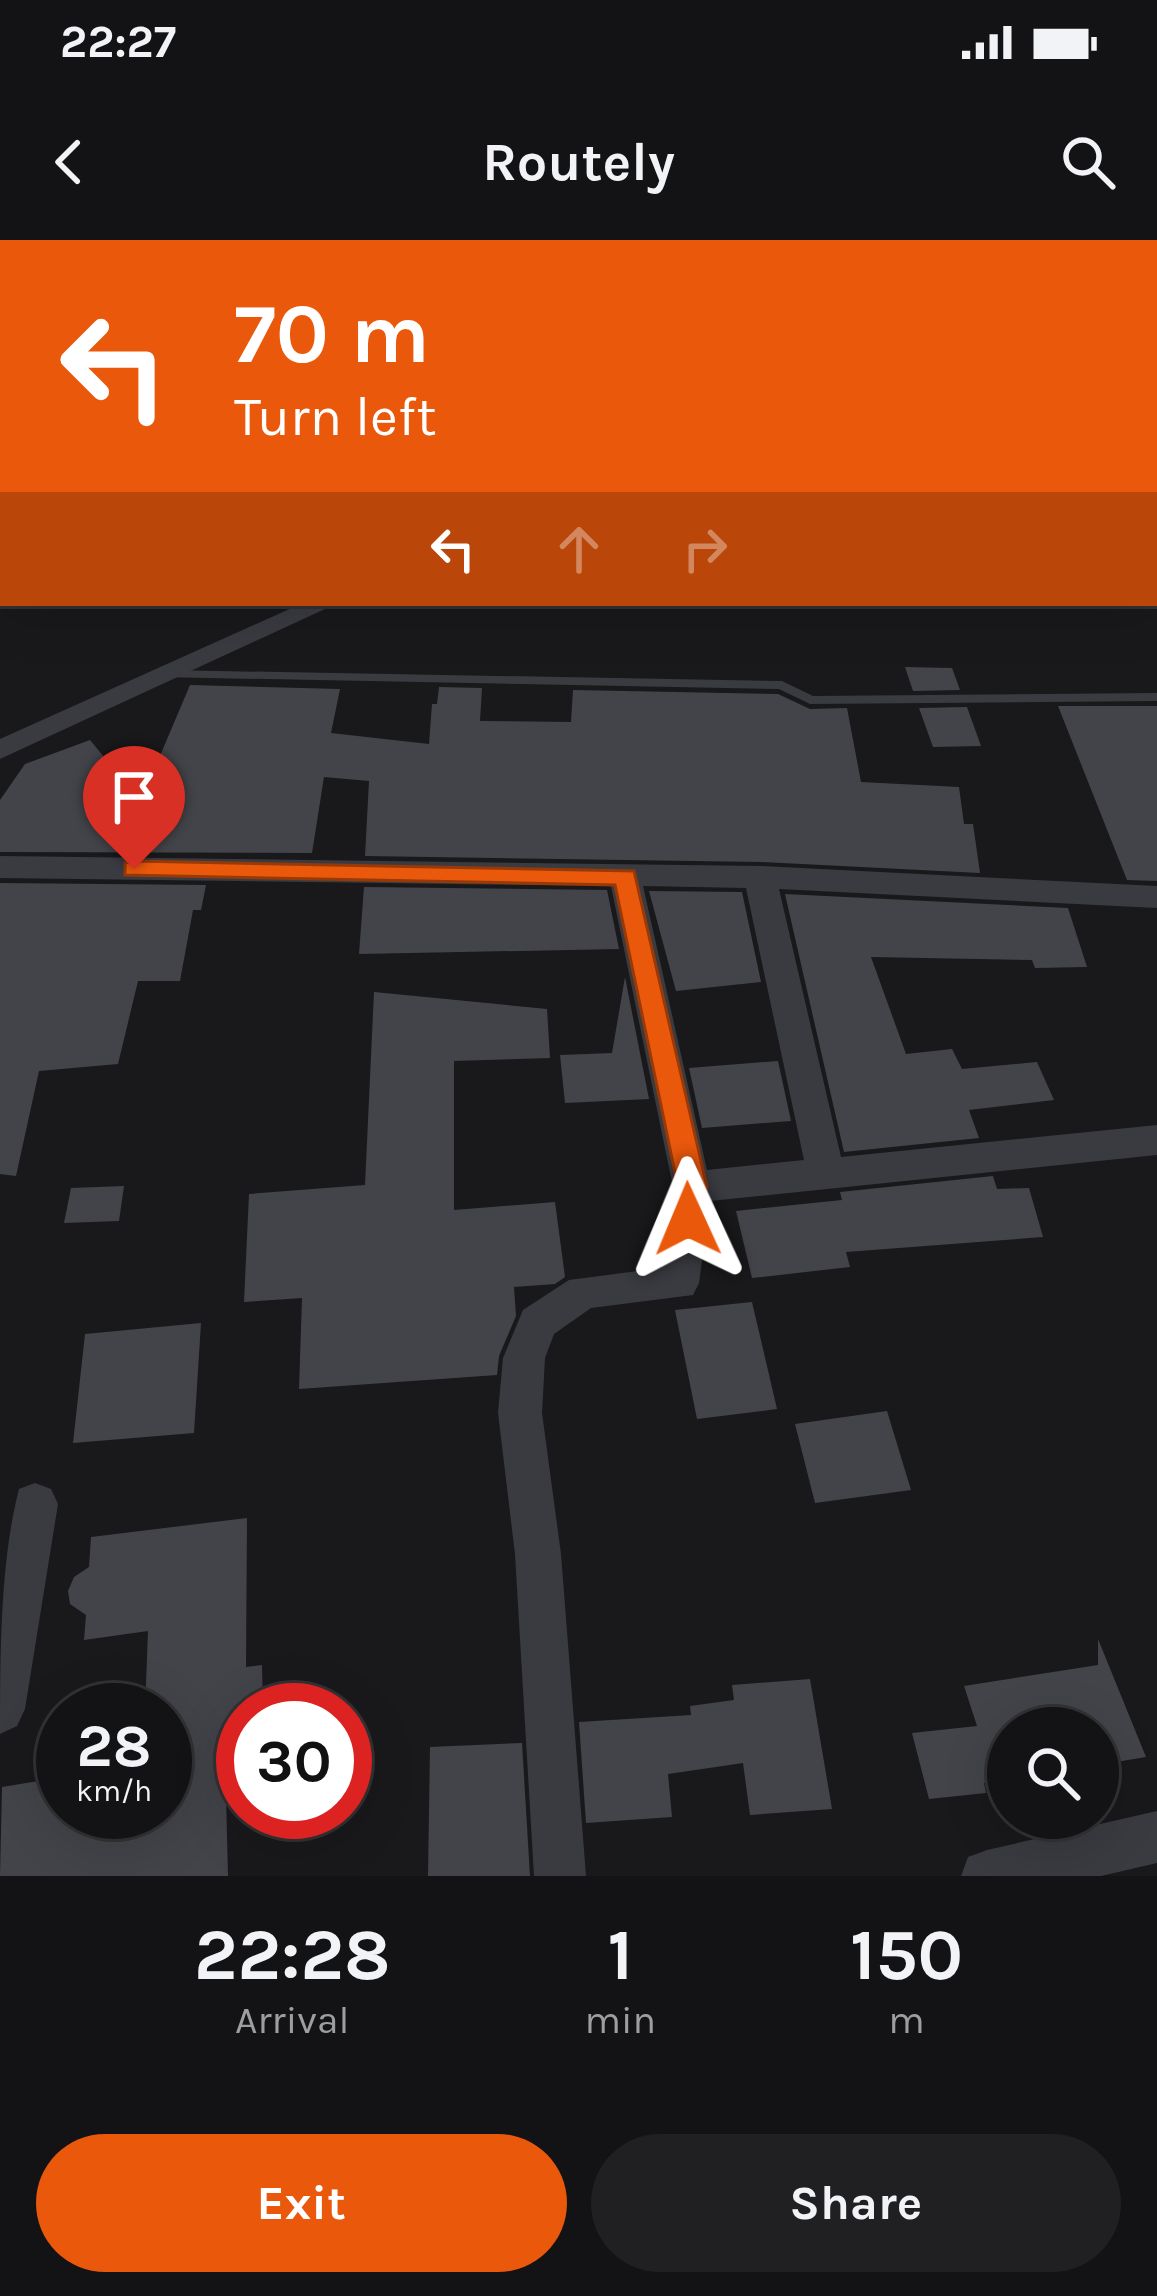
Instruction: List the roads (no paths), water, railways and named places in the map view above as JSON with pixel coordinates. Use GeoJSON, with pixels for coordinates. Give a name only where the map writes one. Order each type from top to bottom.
{"type":"FeatureCollection","features":[{"type":"Feature","properties":{"kind":"street"},"geometry":{"type":"LineString","coordinates":[[0,750],[319,606]]}},
{"type":"Feature","properties":{"kind":"street"},"geometry":{"type":"LineString","coordinates":[[0,867],[760,877],[1157,897]]}},
{"type":"Feature","properties":{"kind":"street"},"geometry":{"type":"LineString","coordinates":[[560,1876],[538,1553],[520,1414],[524,1358],[538,1323],[583,1292],[679,1283],[692,1187],[625,877]]}},
{"type":"Feature","properties":{"kind":"street"},"geometry":{"type":"LineString","coordinates":[[760,877],[826,1173]]}},
{"type":"Feature","properties":{"kind":"street"},"geometry":{"type":"LineString","coordinates":[[692,1187],[1157,1140]]}},
{"type":"Feature","properties":{"kind":"street"},"geometry":{"type":"LineString","coordinates":[[0,1709],[35,1504]]}},
{"type":"Feature","properties":{"kind":"street"},"geometry":{"type":"LineString","coordinates":[[987,1876],[1157,1837]]}},
{"type":"Feature","properties":{"kind":"lane"},"geometry":{"type":"LineString","coordinates":[[164,674],[782,686],[810,700],[1157,698]]}}]}
